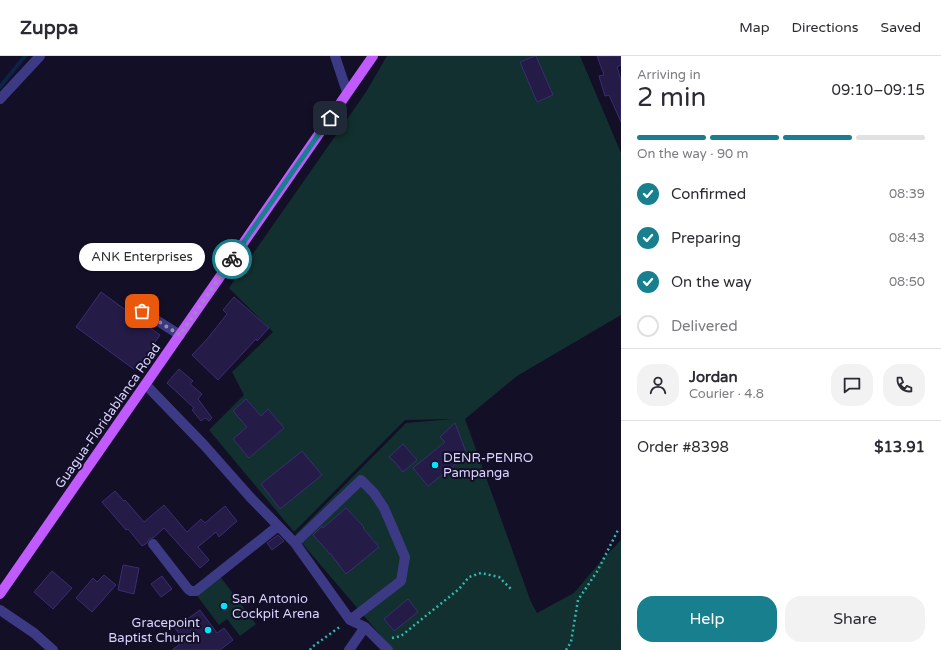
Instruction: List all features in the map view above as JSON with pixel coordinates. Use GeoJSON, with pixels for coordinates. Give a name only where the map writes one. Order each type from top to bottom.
{"type":"FeatureCollection","features":[{"type":"Feature","properties":{"kind":"main road","name":"Guagua-Floridablanca Road"},"geometry":{"type":"LineString","coordinates":[[0,594],[373,56]]}},
{"type":"Feature","properties":{"kind":"street"},"geometry":{"type":"LineString","coordinates":[[0,99],[40,56]]}},
{"type":"Feature","properties":{"kind":"street"},"geometry":{"type":"LineString","coordinates":[[335,56],[347,92]]}},
{"type":"Feature","properties":{"kind":"street"},"geometry":{"type":"LineString","coordinates":[[142,311],[180,335]]}},
{"type":"Feature","properties":{"kind":"street"},"geometry":{"type":"LineString","coordinates":[[146,385],[204,445],[250,497],[294,543],[350,620],[365,627],[388,650]]}},
{"type":"Feature","properties":{"kind":"street"},"geometry":{"type":"LineString","coordinates":[[294,543],[361,480],[374,493],[384,508],[405,557],[401,581],[350,620]]}},
{"type":"Feature","properties":{"kind":"street"},"geometry":{"type":"LineString","coordinates":[[152,544],[188,589],[191,591],[196,591],[278,526]]}},
{"type":"Feature","properties":{"kind":"street"},"geometry":{"type":"LineString","coordinates":[[0,610],[34,633],[53,650]]}},
{"type":"Feature","properties":{"kind":"street"},"geometry":{"type":"LineString","coordinates":[[350,650],[365,627]]}},
{"type":"Feature","properties":{"kind":"path"},"geometry":{"type":"LineString","coordinates":[[566,650],[571,642],[578,600],[598,570],[619,528]]}},
{"type":"Feature","properties":{"kind":"path"},"geometry":{"type":"LineString","coordinates":[[379,641],[401,636],[459,589],[469,577],[481,573],[499,578],[511,589]]}},
{"type":"Feature","properties":{"kind":"path"},"geometry":{"type":"LineString","coordinates":[[310,650],[350,620]]}},
{"type":"Feature","properties":{"kind":"green space"},"geometry":{"type":"Polygon","coordinates":[[[387,56],[580,56],[621,153],[621,315],[517,376],[465,419],[531,602],[537,613],[574,593],[621,540],[621,650],[393,650],[295,535],[406,423],[453,419],[405,420],[294,532],[209,430],[244,395],[232,372],[273,332],[229,288],[366,92],[387,56]]]}},
{"type":"Feature","properties":{"kind":"green space","name":"San Antonio Cockpit Arena"},"geometry":{"type":"Polygon","coordinates":[[[219,575],[256,624],[240,636],[227,619],[219,625],[195,593],[219,575]]]}},
{"type":"Feature","properties":{"kind":"building"},"geometry":{"type":"Polygon","coordinates":[[[535,56],[553,95],[537,102],[520,62],[535,56]]]}},
{"type":"Feature","properties":{"kind":"building"},"geometry":{"type":"Polygon","coordinates":[[[597,56],[621,56],[621,65],[617,67],[621,80],[621,122],[609,95],[605,96],[599,76],[604,75],[597,56]]]}},
{"type":"Feature","properties":{"kind":"building"},"geometry":{"type":"Polygon","coordinates":[[[101,292],[160,335],[135,370],[76,327],[101,292]]]}},
{"type":"Feature","properties":{"kind":"building"},"geometry":{"type":"Polygon","coordinates":[[[234,297],[269,328],[257,341],[256,339],[218,380],[192,355],[227,314],[223,310],[234,297]]]}},
{"type":"Feature","properties":{"kind":"building"},"geometry":{"type":"Polygon","coordinates":[[[179,369],[193,381],[190,384],[202,394],[198,399],[212,418],[209,421],[205,418],[201,421],[192,410],[194,408],[167,383],[179,369]]]}},
{"type":"Feature","properties":{"kind":"building"},"geometry":{"type":"Polygon","coordinates":[[[246,399],[261,416],[268,409],[284,428],[249,458],[233,439],[247,427],[233,411],[246,399]]]}},
{"type":"Feature","properties":{"kind":"building","name":"DENR-PENRO Pampanga"},"geometry":{"type":"Polygon","coordinates":[[[455,423],[466,452],[455,459],[458,462],[428,486],[413,468],[445,442],[440,437],[455,423]]]}},
{"type":"Feature","properties":{"kind":"building"},"geometry":{"type":"Polygon","coordinates":[[[403,444],[417,460],[403,472],[389,457],[403,444]]]}},
{"type":"Feature","properties":{"kind":"building"},"geometry":{"type":"Polygon","coordinates":[[[302,451],[322,475],[280,509],[261,484],[302,451]]]}},
{"type":"Feature","properties":{"kind":"building"},"geometry":{"type":"Polygon","coordinates":[[[115,491],[144,522],[164,505],[187,532],[201,519],[205,523],[225,506],[237,521],[219,537],[216,532],[198,547],[209,560],[200,568],[164,528],[142,546],[102,502],[115,491]]]}},
{"type":"Feature","properties":{"kind":"building"},"geometry":{"type":"Polygon","coordinates":[[[346,508],[364,527],[363,528],[379,547],[346,574],[330,553],[313,535],[322,526],[323,528],[346,508]]]}},
{"type":"Feature","properties":{"kind":"building"},"geometry":{"type":"Polygon","coordinates":[[[278,535],[284,541],[272,550],[267,543],[278,535]]]}},
{"type":"Feature","properties":{"kind":"building"},"geometry":{"type":"Polygon","coordinates":[[[123,565],[139,568],[134,594],[118,590],[123,565]]]}},
{"type":"Feature","properties":{"kind":"building"},"geometry":{"type":"Polygon","coordinates":[[[52,571],[72,588],[53,609],[34,592],[52,571]]]}},
{"type":"Feature","properties":{"kind":"building"},"geometry":{"type":"Polygon","coordinates":[[[104,575],[116,585],[92,612],[76,598],[93,578],[97,582],[104,575]]]}},
{"type":"Feature","properties":{"kind":"building"},"geometry":{"type":"Polygon","coordinates":[[[162,576],[172,589],[161,597],[151,584],[162,576]]]}},
{"type":"Feature","properties":{"kind":"building"},"geometry":{"type":"Polygon","coordinates":[[[408,599],[418,612],[394,631],[384,619],[408,599]]]}},
{"type":"Feature","properties":{"kind":"building"},"geometry":{"type":"Polygon","coordinates":[[[200,610],[217,633],[224,628],[233,640],[220,650],[172,650],[184,641],[175,628],[200,610]]]}},
{"type":"Feature","properties":{"kind":"waterway"},"geometry":{"type":"LineString","coordinates":[[0,87],[25,56]]}},
{"type":"Feature","properties":{"kind":"way so far"},"geometry":{"type":"LineString","coordinates":[[142,311],[180,335],[232,259]]}},
{"type":"Feature","properties":{"kind":"place","name":"ANK Enterprises"},"geometry":{"type":"Point","coordinates":[142,311]}},
{"type":"Feature","properties":{"kind":"place","name":"DENR-PENRO Pampanga"},"geometry":{"type":"Point","coordinates":[435,465]}},
{"type":"Feature","properties":{"kind":"place","name":"San Antonio Cockpit Arena"},"geometry":{"type":"Point","coordinates":[224,606]}},
{"type":"Feature","properties":{"kind":"place","name":"Gracepoint Baptist Church"},"geometry":{"type":"Point","coordinates":[208,630]}},
{"type":"Feature","properties":{"kind":"route"},"geometry":{"type":"LineString","coordinates":[[232,259],[330,118]]}}]}
